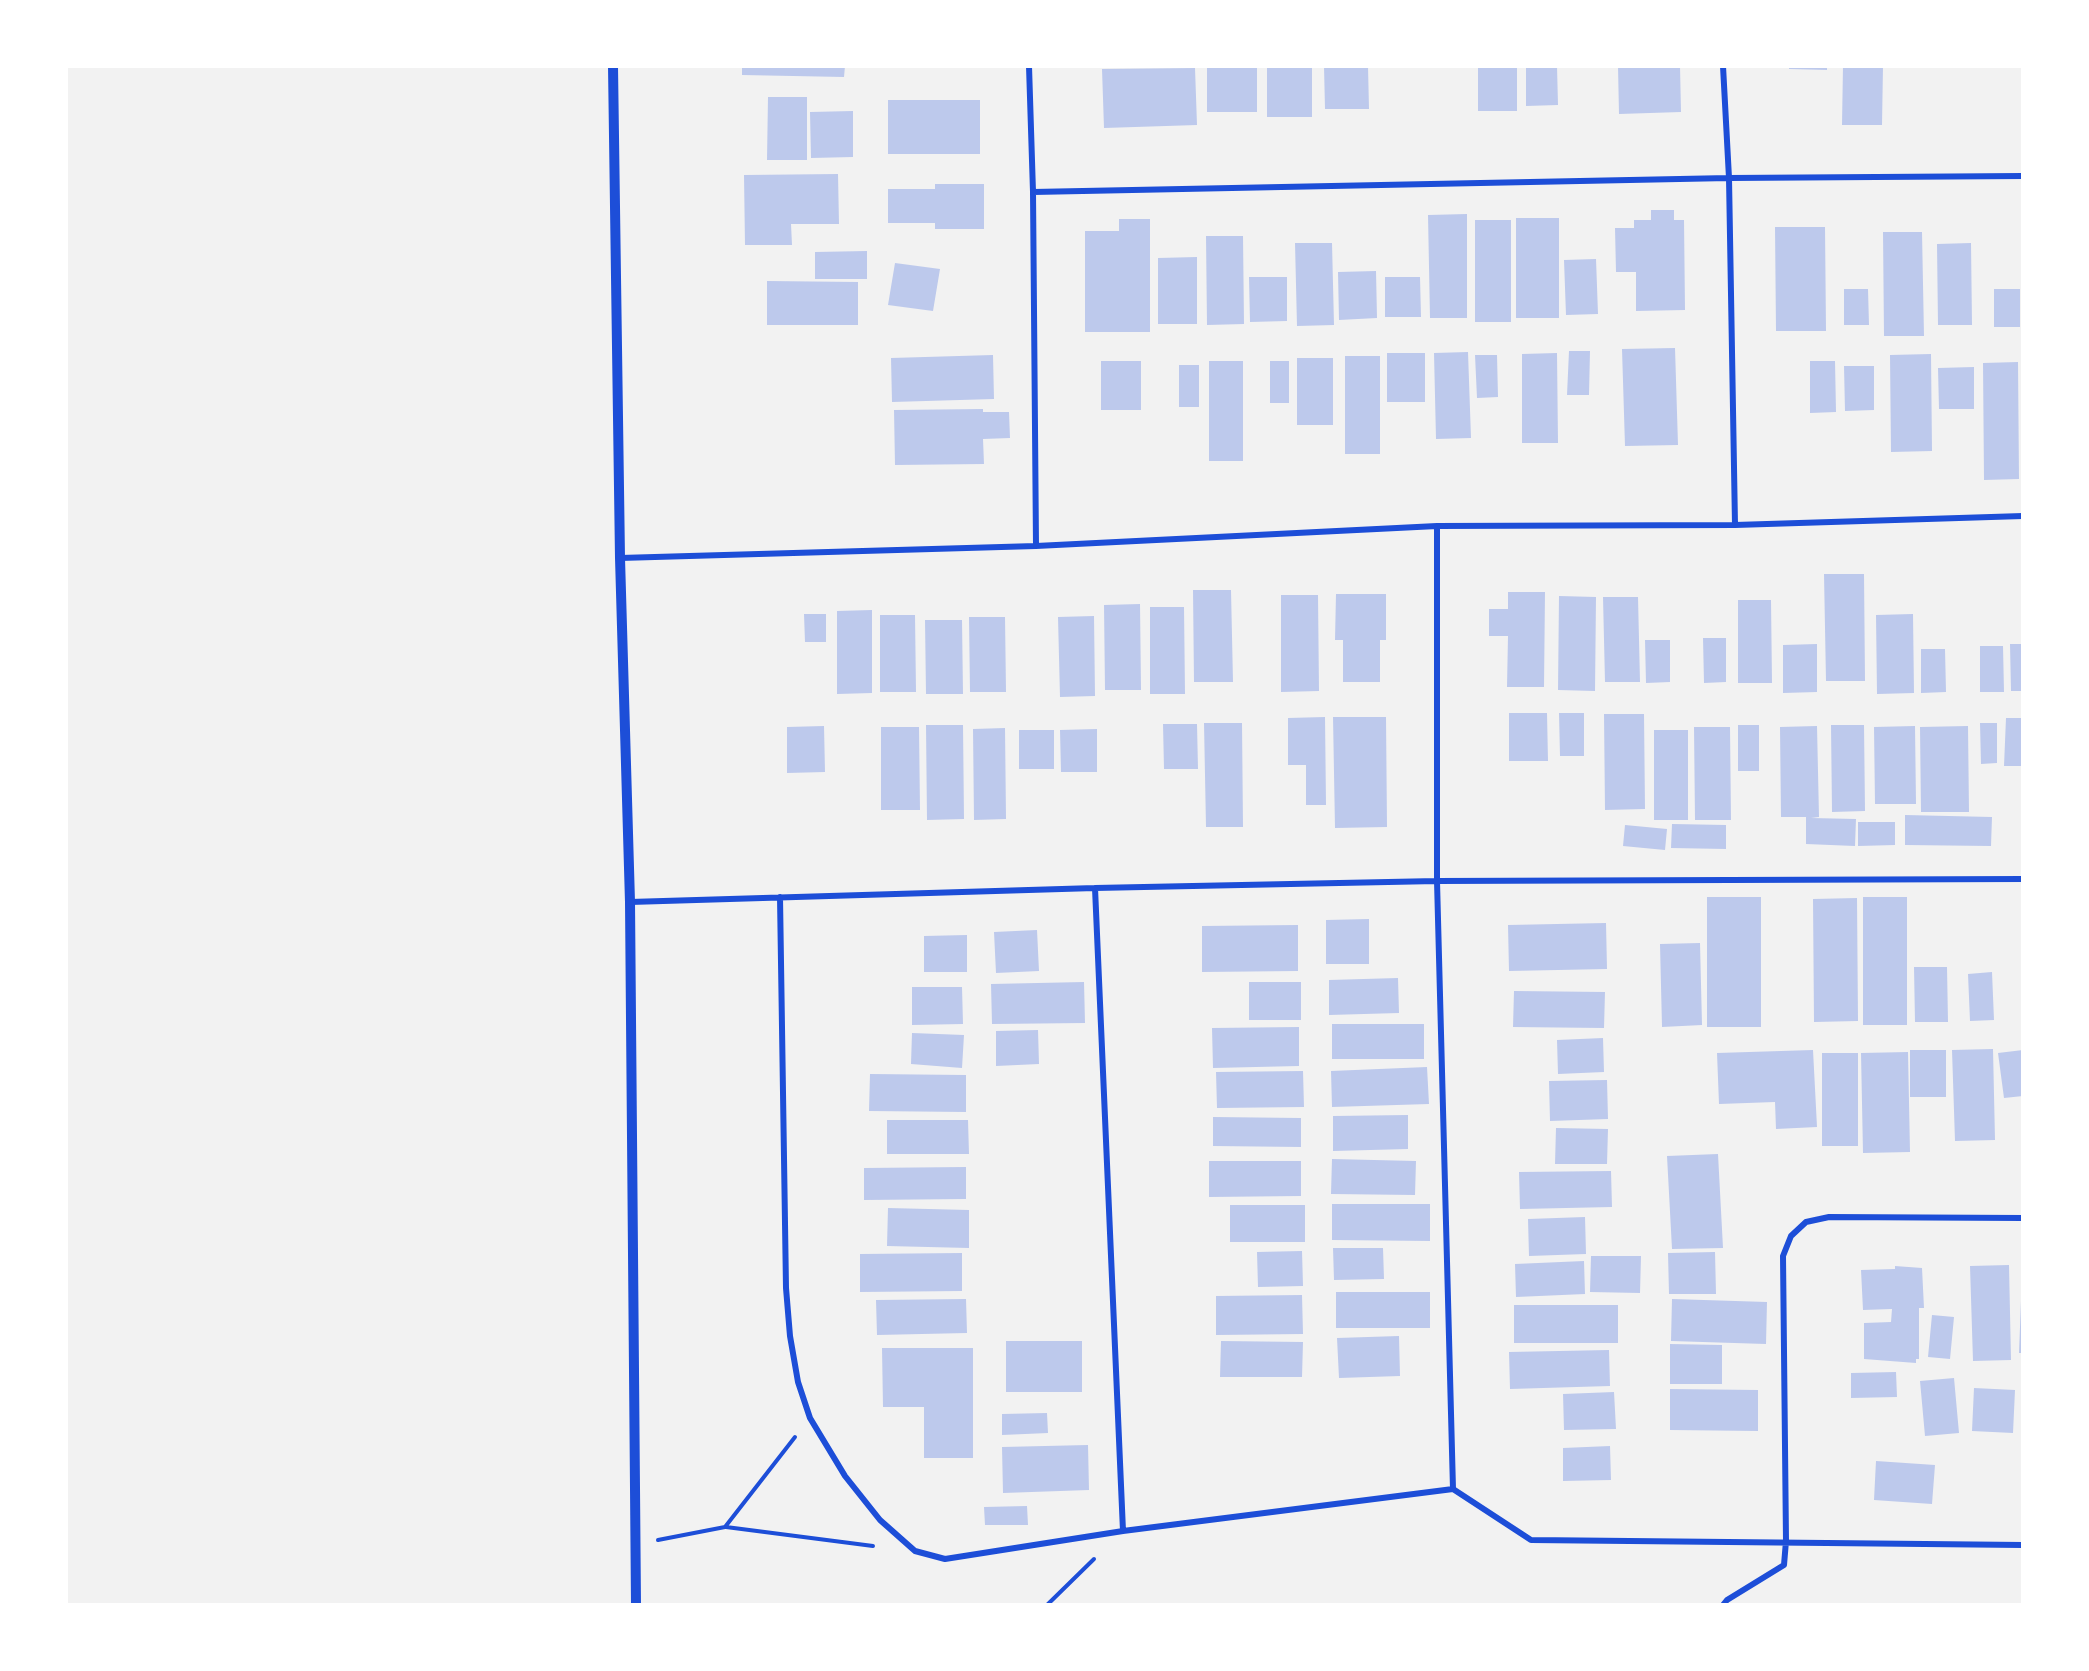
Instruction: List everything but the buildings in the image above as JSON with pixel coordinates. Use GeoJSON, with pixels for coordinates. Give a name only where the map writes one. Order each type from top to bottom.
{"type":"FeatureCollection","features":[{"type":"Feature","properties":{"kind":"street"},"geometry":{"type":"LineString","coordinates":[[613,66],[620,558],[630,902],[636,1605]]}},
{"type":"Feature","properties":{"kind":"street"},"geometry":{"type":"LineString","coordinates":[[1029,66],[1033,192],[1036,546]]}},
{"type":"Feature","properties":{"kind":"street"},"geometry":{"type":"LineString","coordinates":[[1723,66],[1729,178],[1735,525]]}},
{"type":"Feature","properties":{"kind":"street"},"geometry":{"type":"LineString","coordinates":[[1033,192],[1729,178],[2023,176]]}},
{"type":"Feature","properties":{"kind":"street"},"geometry":{"type":"LineString","coordinates":[[620,558],[1036,546],[1437,526],[1735,525],[2023,516]]}},
{"type":"Feature","properties":{"kind":"street"},"geometry":{"type":"LineString","coordinates":[[1437,526],[1437,881],[1453,1489]]}},
{"type":"Feature","properties":{"kind":"street"},"geometry":{"type":"LineString","coordinates":[[630,902],[1095,888],[1437,881],[2023,879]]}},
{"type":"Feature","properties":{"kind":"street"},"geometry":{"type":"LineString","coordinates":[[1095,888],[1123,1531]]}},
{"type":"Feature","properties":{"kind":"street"},"geometry":{"type":"LineString","coordinates":[[780,897],[786,1288],[790,1336],[798,1382],[810,1418],[846,1476],[880,1520],[915,1551],[945,1559],[1123,1531],[1453,1489],[1531,1540],[2023,1545]]}},
{"type":"Feature","properties":{"kind":"street"},"geometry":{"type":"LineString","coordinates":[[1723,1605],[1727,1600],[1785,1565],[1783,1256],[1791,1236],[1806,1222],[1829,1216],[2023,1218]]}},
{"type":"Feature","properties":{"kind":"path"},"geometry":{"type":"LineString","coordinates":[[725,1527],[810,1418]]}},
{"type":"Feature","properties":{"kind":"path"},"geometry":{"type":"LineString","coordinates":[[635,1545],[725,1527],[915,1551]]}},
{"type":"Feature","properties":{"kind":"path"},"geometry":{"type":"LineString","coordinates":[[1047,1605],[1123,1531]]}}]}
